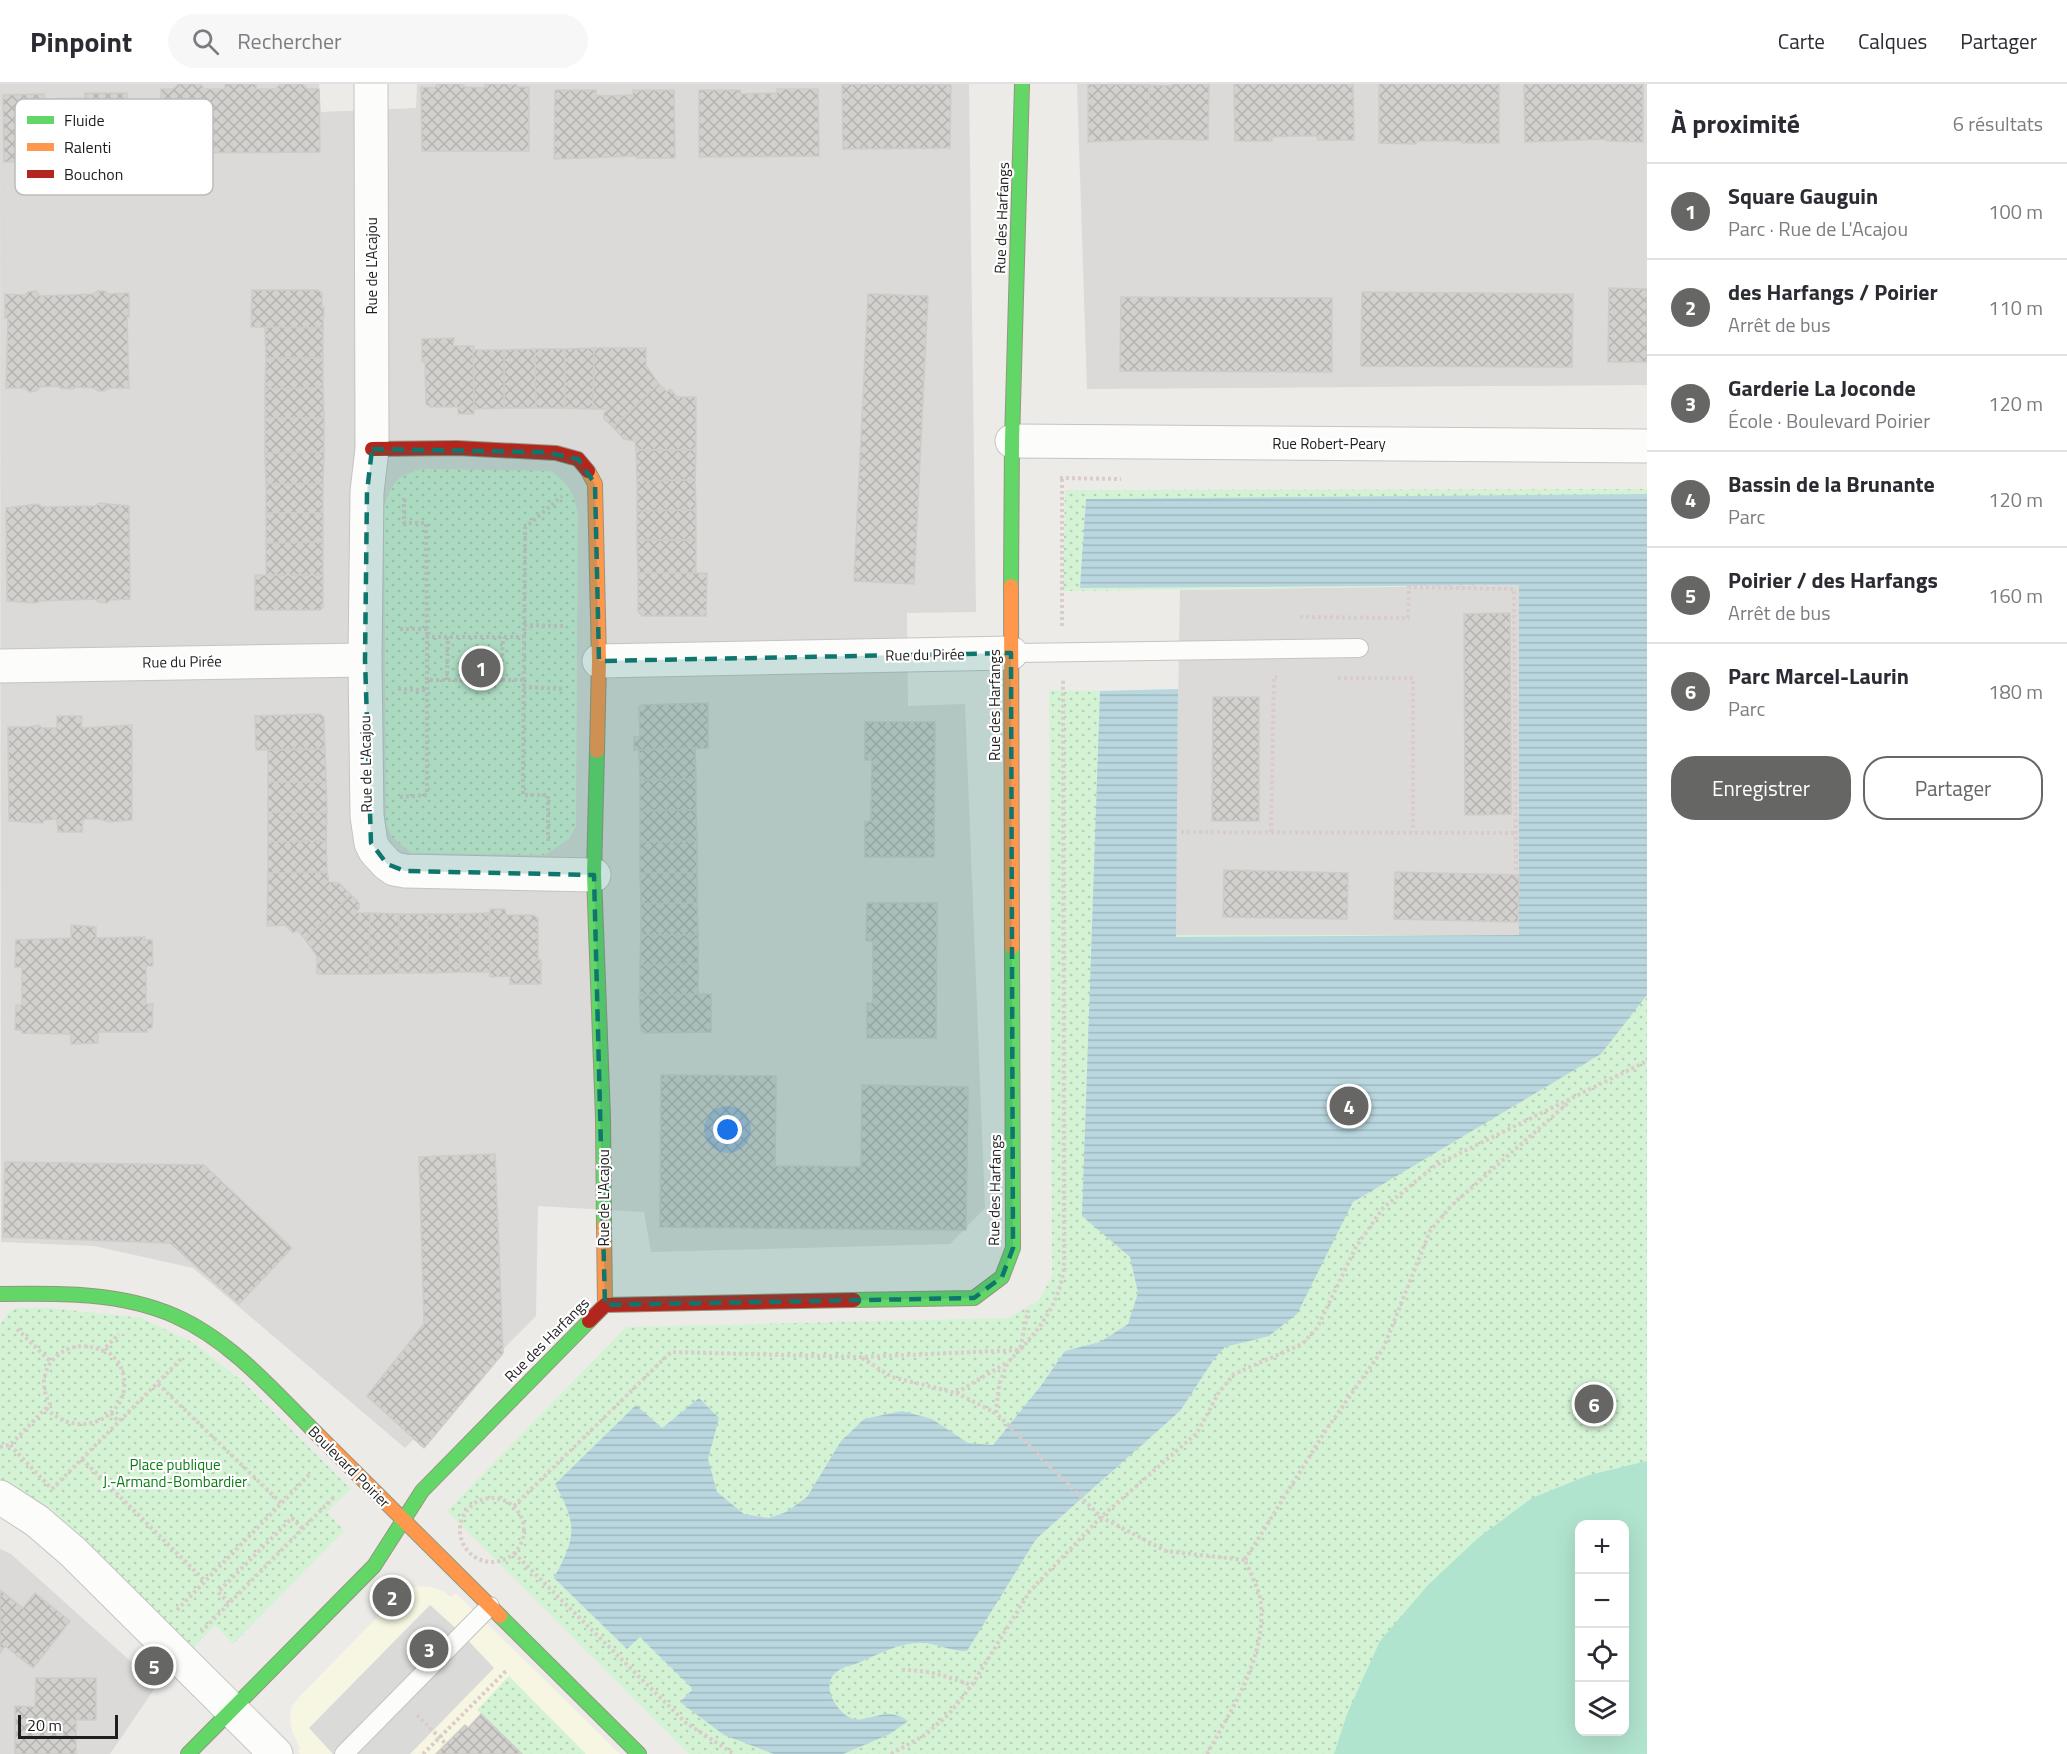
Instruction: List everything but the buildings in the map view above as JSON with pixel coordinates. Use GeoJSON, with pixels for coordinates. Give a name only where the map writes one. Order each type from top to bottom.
{"type":"FeatureCollection","features":[{"type":"Feature","properties":{"kind":"street","name":"Rue de L'Acajou"},"geometry":{"type":"LineString","coordinates":[[371,84],[372,449],[367,492],[365,660],[366,816],[371,843],[380,858],[394,869],[405,871],[594,875]]}},
{"type":"Feature","properties":{"kind":"street","name":"Rue des Harfangs"},"geometry":{"type":"LineString","coordinates":[[189,1754],[374,1566],[422,1491],[605,1305],[974,1298],[1002,1277],[1013,1248],[1012,441],[1022,84]]}},
{"type":"Feature","properties":{"kind":"street","name":"Rue Robert-Peary"},"geometry":{"type":"LineString","coordinates":[[1012,441],[1647,446]]}},
{"type":"Feature","properties":{"kind":"street","name":"Rue de L'Acajou"},"geometry":{"type":"LineString","coordinates":[[372,449],[457,448],[544,452],[578,459],[585,465],[595,484],[598,661],[594,875],[603,1118],[605,1305]]}},
{"type":"Feature","properties":{"kind":"street","name":"Rue du Pirée"},"geometry":{"type":"LineString","coordinates":[[598,661],[1011,653]]}},
{"type":"Feature","properties":{"kind":"street","name":"Rue du Pirée"},"geometry":{"type":"LineString","coordinates":[[0,666],[365,660]]}},
{"type":"Feature","properties":{"kind":"street","name":"Boulevard Poirier"},"geometry":{"type":"LineString","coordinates":[[0,1294],[78,1296],[124,1301],[166,1312],[198,1328],[228,1350],[276,1394],[639,1754]]}},
{"type":"Feature","properties":{"kind":"street"},"geometry":{"type":"LineString","coordinates":[[0,1497],[37,1521],[74,1552],[276,1754]]}},
{"type":"Feature","properties":{"kind":"lane","name":"Rue du Pirée"},"geometry":{"type":"LineString","coordinates":[[1011,653],[1359,648]]}},
{"type":"Feature","properties":{"kind":"lane"},"geometry":{"type":"LineString","coordinates":[[344,1754],[490,1606]]}},
{"type":"Feature","properties":{"kind":"path"},"geometry":{"type":"LineString","coordinates":[[956,1394],[1008,1362],[1020,1350],[1037,1330],[1056,1301],[1064,1268],[1062,479]]}},
{"type":"Feature","properties":{"kind":"path"},"geometry":{"type":"LineString","coordinates":[[399,805],[400,796],[427,795],[426,523],[404,523],[404,490]]}},
{"type":"Feature","properties":{"kind":"path"},"geometry":{"type":"LineString","coordinates":[[548,846],[549,795],[523,795],[525,528],[564,494]]}},
{"type":"Feature","properties":{"kind":"path"},"geometry":{"type":"LineString","coordinates":[[1300,617],[1408,618],[1409,587],[1514,589],[1516,873]]}},
{"type":"Feature","properties":{"kind":"path"},"geometry":{"type":"LineString","coordinates":[[524,625],[567,627]]}},
{"type":"Feature","properties":{"kind":"path"},"geometry":{"type":"LineString","coordinates":[[393,629],[427,629]]}},
{"type":"Feature","properties":{"kind":"path"},"geometry":{"type":"LineString","coordinates":[[427,637],[524,637]]}},
{"type":"Feature","properties":{"kind":"path"},"geometry":{"type":"LineString","coordinates":[[447,680],[448,637]]}},
{"type":"Feature","properties":{"kind":"path"},"geometry":{"type":"LineString","coordinates":[[501,680],[503,637]]}},
{"type":"Feature","properties":{"kind":"path"},"geometry":{"type":"LineString","coordinates":[[1271,832],[1274,677],[1282,677]]}},
{"type":"Feature","properties":{"kind":"path"},"geometry":{"type":"LineString","coordinates":[[1334,678],[1413,678],[1413,832]]}},
{"type":"Feature","properties":{"kind":"path"},"geometry":{"type":"LineString","coordinates":[[427,680],[523,680]]}},
{"type":"Feature","properties":{"kind":"path"},"geometry":{"type":"LineString","coordinates":[[523,687],[570,690]]}},
{"type":"Feature","properties":{"kind":"path"},"geometry":{"type":"LineString","coordinates":[[393,689],[427,690]]}},
{"type":"Feature","properties":{"kind":"path"},"geometry":{"type":"LineString","coordinates":[[1181,832],[1516,833]]}},
{"type":"Feature","properties":{"kind":"path"},"geometry":{"type":"LineString","coordinates":[[891,1754],[925,1735],[949,1714],[972,1685],[1030,1591],[1101,1517],[1197,1433],[1218,1394],[1234,1374],[1302,1344],[1317,1328],[1356,1247],[1383,1208],[1436,1165],[1647,1061]]}},
{"type":"Feature","properties":{"kind":"path"},"geometry":{"type":"LineString","coordinates":[[1245,1560],[1326,1430],[1383,1349],[1430,1232],[1452,1205],[1575,1098]]}},
{"type":"Feature","properties":{"kind":"path"},"geometry":{"type":"LineString","coordinates":[[1020,1350],[1028,1310]]}},
{"type":"Feature","properties":{"kind":"path"},"geometry":{"type":"LineString","coordinates":[[13,1325],[51,1362]]}},
{"type":"Feature","properties":{"kind":"path"},"geometry":{"type":"LineString","coordinates":[[0,1447],[10,1445],[50,1404],[44,1377],[51,1362],[60,1353],[76,1346],[94,1347],[102,1352],[126,1328]]}},
{"type":"Feature","properties":{"kind":"path"},"geometry":{"type":"LineString","coordinates":[[46,1408],[59,1419],[80,1425],[102,1420],[111,1413],[122,1395],[123,1376],[117,1361],[105,1348]]}},
{"type":"Feature","properties":{"kind":"path"},"geometry":{"type":"LineString","coordinates":[[514,1506],[671,1353],[862,1357],[1020,1350]]}},
{"type":"Feature","properties":{"kind":"path"},"geometry":{"type":"LineString","coordinates":[[52,1489],[185,1354]]}},
{"type":"Feature","properties":{"kind":"path"},"geometry":{"type":"LineString","coordinates":[[862,1357],[892,1377],[956,1394],[996,1413],[1101,1517],[1166,1551],[1245,1560]]}},
{"type":"Feature","properties":{"kind":"path"},"geometry":{"type":"LineString","coordinates":[[996,1413],[999,1385],[1008,1362]]}},
{"type":"Feature","properties":{"kind":"path"},"geometry":{"type":"LineString","coordinates":[[158,1383],[281,1503]]}},
{"type":"Feature","properties":{"kind":"path"},"geometry":{"type":"LineString","coordinates":[[111,1413],[119,1422]]}},
{"type":"Feature","properties":{"kind":"path"},"geometry":{"type":"LineString","coordinates":[[82,1459],[205,1581]]}},
{"type":"Feature","properties":{"kind":"path"},"geometry":{"type":"LineString","coordinates":[[176,1610],[311,1473]]}},
{"type":"Feature","properties":{"kind":"path"},"geometry":{"type":"LineString","coordinates":[[204,1637],[200,1633],[229,1603],[335,1496],[339,1499]]}},
{"type":"Feature","properties":{"kind":"path"},"geometry":{"type":"LineString","coordinates":[[495,1498],[505,1500],[514,1506],[524,1524],[524,1535],[514,1553],[505,1559],[484,1561],[475,1557],[462,1540],[460,1530],[467,1510],[475,1503],[495,1498]]}},
{"type":"Feature","properties":{"kind":"path"},"geometry":{"type":"LineString","coordinates":[[229,1603],[218,1592],[292,1518],[303,1528]]}},
{"type":"Feature","properties":{"kind":"path"},"geometry":{"type":"LineString","coordinates":[[514,1553],[686,1723],[734,1754]]}},
{"type":"Feature","properties":{"kind":"path"},"geometry":{"type":"LineString","coordinates":[[1207,1754],[1239,1695],[1261,1638],[1261,1601],[1245,1560]]}},
{"type":"Feature","properties":{"kind":"path"},"geometry":{"type":"LineString","coordinates":[[423,1754],[510,1667]]}},
{"type":"Feature","properties":{"kind":"path"},"geometry":{"type":"LineString","coordinates":[[902,1670],[934,1672],[972,1685]]}},
{"type":"Feature","properties":{"kind":"path"},"geometry":{"type":"LineString","coordinates":[[433,1731],[446,1744]]}},
{"type":"Feature","properties":{"kind":"highlighted area"},"geometry":{"type":"Polygon","coordinates":[[[372,449],[545,452],[578,459],[595,484],[599,661],[1011,653],[1013,1248],[1002,1277],[974,1298],[605,1305],[594,875],[405,871],[387,864],[371,843],[365,660],[367,492],[372,449]]]}},
{"type":"Feature","properties":{"kind":"shaded area"},"geometry":{"type":"Polygon","coordinates":[[[0,84],[319,84],[321,112],[416,108],[417,84],[969,84],[976,612],[907,613],[908,706],[965,704],[985,1208],[950,1244],[651,1252],[644,1212],[538,1206],[536,1316],[405,1448],[193,1268],[94,1246],[1,1242],[0,84]]]}},
{"type":"Feature","properties":{"kind":"shaded area"},"geometry":{"type":"Polygon","coordinates":[[[1077,84],[1647,84],[1647,385],[1087,389],[1077,84]]]}},
{"type":"Feature","properties":{"kind":"shaded area"},"geometry":{"type":"Polygon","coordinates":[[[1520,585],[1519,935],[1174,935],[1180,590],[1520,585]]]}},
{"type":"Feature","properties":{"kind":"shaded area"},"geometry":{"type":"Polygon","coordinates":[[[0,1549],[11,1554],[157,1685],[110,1754],[0,1754],[0,1549]]]}},
{"type":"Feature","properties":{"kind":"shaded area"},"geometry":{"type":"Polygon","coordinates":[[[418,1586],[443,1591],[451,1597],[456,1593],[620,1754],[300,1754],[298,1752],[300,1748],[292,1731],[291,1708],[391,1603],[404,1591],[418,1586]]]}},
{"type":"Feature","properties":{"kind":"shaded area"},"geometry":{"type":"Polygon","coordinates":[[[430,1605],[494,1668],[410,1754],[333,1754],[309,1728],[430,1605]]]}},
{"type":"Feature","properties":{"kind":"green space"},"geometry":{"type":"Polygon","coordinates":[[[422,469],[551,471],[566,484],[574,500],[578,514],[576,826],[569,839],[545,855],[411,853],[392,837],[386,823],[384,506],[390,491],[401,477],[422,469]]]}},
{"type":"Feature","properties":{"kind":"green space"},"geometry":{"type":"Polygon","coordinates":[[[1647,489],[1647,1754],[689,1754],[447,1511],[626,1327],[1008,1318],[1038,1301],[1052,1277],[1049,690],[1178,689],[1175,935],[1519,935],[1519,585],[1063,591],[1065,490],[1647,489]]]}},
{"type":"Feature","properties":{"kind":"green space","name":"Place publique J.-Armand-Bombardier"},"geometry":{"type":"Polygon","coordinates":[[[17,1308],[51,1308],[141,1318],[194,1343],[242,1381],[351,1489],[327,1512],[344,1531],[233,1644],[215,1625],[193,1648],[0,1482],[0,1324],[10,1311],[17,1308]]]}},
{"type":"Feature","properties":{"kind":"green space"},"geometry":{"type":"Polygon","coordinates":[[[1647,1461],[1647,1754],[1334,1754],[1347,1714],[1380,1641],[1428,1585],[1478,1538],[1532,1498],[1589,1475],[1647,1461]]]}},
{"type":"Feature","properties":{"kind":"green space"},"geometry":{"type":"Polygon","coordinates":[[[509,1676],[586,1754],[522,1754],[477,1710],[509,1676]]]}},
{"type":"Feature","properties":{"kind":"water"},"geometry":{"type":"Polygon","coordinates":[[[1647,494],[1647,995],[1601,1054],[1353,1202],[1297,1314],[1269,1336],[1225,1347],[1214,1359],[1180,1411],[1036,1539],[967,1651],[928,1643],[905,1644],[838,1671],[832,1677],[829,1687],[832,1698],[839,1709],[854,1719],[890,1714],[908,1721],[890,1734],[843,1754],[774,1754],[724,1735],[680,1702],[693,1689],[640,1637],[627,1649],[554,1578],[567,1552],[571,1531],[568,1511],[555,1484],[636,1405],[662,1428],[699,1398],[719,1418],[708,1459],[717,1492],[744,1514],[769,1518],[786,1512],[807,1497],[841,1441],[864,1419],[902,1411],[932,1419],[968,1443],[993,1445],[1040,1387],[1065,1351],[1100,1342],[1128,1324],[1138,1293],[1130,1257],[1082,1216],[1100,691],[1178,689],[1176,937],[1519,935],[1519,585],[1080,588],[1086,499],[1647,494]]]}},
{"type":"Feature","properties":{"kind":"traffic: fast"},"geometry":{"type":"LineString","coordinates":[[1011,586],[1012,441],[1022,84]]}},
{"type":"Feature","properties":{"kind":"traffic: fast"},"geometry":{"type":"LineString","coordinates":[[597,751],[594,875],[603,1118],[604,1226]]}},
{"type":"Feature","properties":{"kind":"traffic: fast"},"geometry":{"type":"LineString","coordinates":[[854,1300],[974,1298],[1002,1277],[1013,1248],[1012,947]]}},
{"type":"Feature","properties":{"kind":"traffic: fast"},"geometry":{"type":"LineString","coordinates":[[0,1294],[67,1294],[111,1298],[133,1302],[175,1316],[195,1326],[232,1352],[267,1383],[315,1432]]}},
{"type":"Feature","properties":{"kind":"traffic: fast"},"geometry":{"type":"LineString","coordinates":[[188,1754],[374,1566],[422,1491],[589,1321]]}},
{"type":"Feature","properties":{"kind":"traffic: fast"},"geometry":{"type":"LineString","coordinates":[[500,1616],[639,1754]]}},
{"type":"Feature","properties":{"kind":"traffic: slow"},"geometry":{"type":"LineString","coordinates":[[588,471],[595,484],[599,661],[597,751]]}},
{"type":"Feature","properties":{"kind":"traffic: slow"},"geometry":{"type":"LineString","coordinates":[[1011,586],[1012,947]]}},
{"type":"Feature","properties":{"kind":"traffic: slow"},"geometry":{"type":"LineString","coordinates":[[604,1226],[605,1305]]}},
{"type":"Feature","properties":{"kind":"traffic: slow"},"geometry":{"type":"LineString","coordinates":[[315,1432],[500,1616]]}},
{"type":"Feature","properties":{"kind":"traffic: jam"},"geometry":{"type":"LineString","coordinates":[[372,449],[457,448],[556,453],[578,459],[588,471]]}},
{"type":"Feature","properties":{"kind":"traffic: jam"},"geometry":{"type":"LineString","coordinates":[[589,1321],[605,1305],[854,1300]]}},
{"type":"Feature","properties":{"kind":"place","name":"Square Gauguin"},"geometry":{"type":"Point","coordinates":[481,668]}},
{"type":"Feature","properties":{"kind":"place","name":"Bassin de la Brunante"},"geometry":{"type":"Point","coordinates":[1349,1106]}},
{"type":"Feature","properties":{"kind":"place","name":"Parc Marcel-Laurin"},"geometry":{"type":"Point","coordinates":[1594,1404]}},
{"type":"Feature","properties":{"kind":"place","name":"des Harfangs / Poirier"},"geometry":{"type":"Point","coordinates":[392,1597]}},
{"type":"Feature","properties":{"kind":"place","name":"Garderie La Joconde"},"geometry":{"type":"Point","coordinates":[429,1649]}},
{"type":"Feature","properties":{"kind":"place","name":"Poirier / des Harfangs"},"geometry":{"type":"Point","coordinates":[154,1666]}}]}
